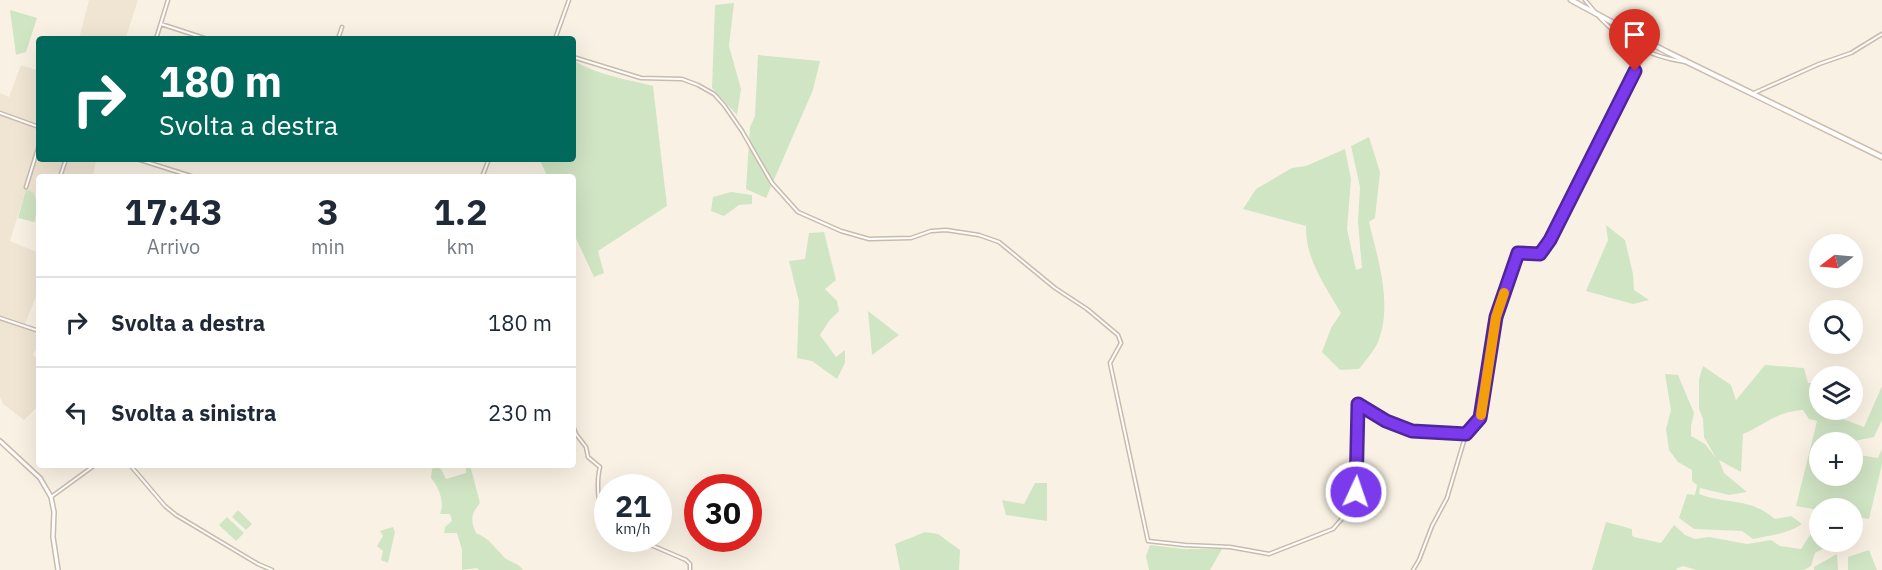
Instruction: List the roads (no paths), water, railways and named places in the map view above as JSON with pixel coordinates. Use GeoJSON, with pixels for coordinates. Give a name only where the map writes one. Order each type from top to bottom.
{"type":"FeatureCollection","features":[{"type":"Feature","properties":{"kind":"main road"},"geometry":{"type":"LineString","coordinates":[[1571,0],[1599,17],[1690,63],[1882,157]]}},
{"type":"Feature","properties":{"kind":"street"},"geometry":{"type":"LineString","coordinates":[[157,36],[168,0]]}},
{"type":"Feature","properties":{"kind":"street"},"geometry":{"type":"LineString","coordinates":[[556,36],[569,0]]}},
{"type":"Feature","properties":{"kind":"street"},"geometry":{"type":"LineString","coordinates":[[1585,0],[1618,36],[1645,51],[1690,63]]}},
{"type":"Feature","properties":{"kind":"street"},"geometry":{"type":"LineString","coordinates":[[161,24],[198,36]]}},
{"type":"Feature","properties":{"kind":"street"},"geometry":{"type":"LineString","coordinates":[[339,36],[342,27]]}},
{"type":"Feature","properties":{"kind":"street"},"geometry":{"type":"LineString","coordinates":[[1754,93],[1819,64],[1851,53],[1882,34]]}},
{"type":"Feature","properties":{"kind":"street"},"geometry":{"type":"LineString","coordinates":[[1413,570],[1447,498],[1466,434],[1480,418],[1496,317],[1518,253],[1540,254],[1550,240],[1645,51]]}},
{"type":"Feature","properties":{"kind":"street"},"geometry":{"type":"LineString","coordinates":[[576,58],[641,78],[682,79],[714,94],[742,131],[772,183],[798,212],[841,231],[868,239],[911,238],[931,231],[946,230],[979,235],[999,242],[1118,335],[1121,343],[1110,363],[1148,541],[1230,547],[1269,554],[1333,529],[1346,514],[1356,492],[1358,404],[1386,421],[1412,431],[1466,434]]}},
{"type":"Feature","properties":{"kind":"street"},"geometry":{"type":"LineString","coordinates":[[0,113],[36,126]]}},
{"type":"Feature","properties":{"kind":"street"},"geometry":{"type":"LineString","coordinates":[[26,187],[36,155]]}},
{"type":"Feature","properties":{"kind":"street"},"geometry":{"type":"LineString","coordinates":[[146,162],[184,174]]}},
{"type":"Feature","properties":{"kind":"street"},"geometry":{"type":"LineString","coordinates":[[0,318],[36,330]]}},
{"type":"Feature","properties":{"kind":"street"},"geometry":{"type":"LineString","coordinates":[[576,434],[586,447],[588,457],[600,467],[598,474]]}},
{"type":"Feature","properties":{"kind":"street"},"geometry":{"type":"LineString","coordinates":[[0,441],[40,478],[51,497],[54,512],[53,537],[58,570]]}},
{"type":"Feature","properties":{"kind":"street"},"geometry":{"type":"LineString","coordinates":[[51,497],[90,468]]}},
{"type":"Feature","properties":{"kind":"street"},"geometry":{"type":"LineString","coordinates":[[133,468],[165,506],[176,515],[263,568],[272,570]]}},
{"type":"Feature","properties":{"kind":"street"},"geometry":{"type":"LineString","coordinates":[[667,552],[686,560],[690,564],[690,570]]}}]}
